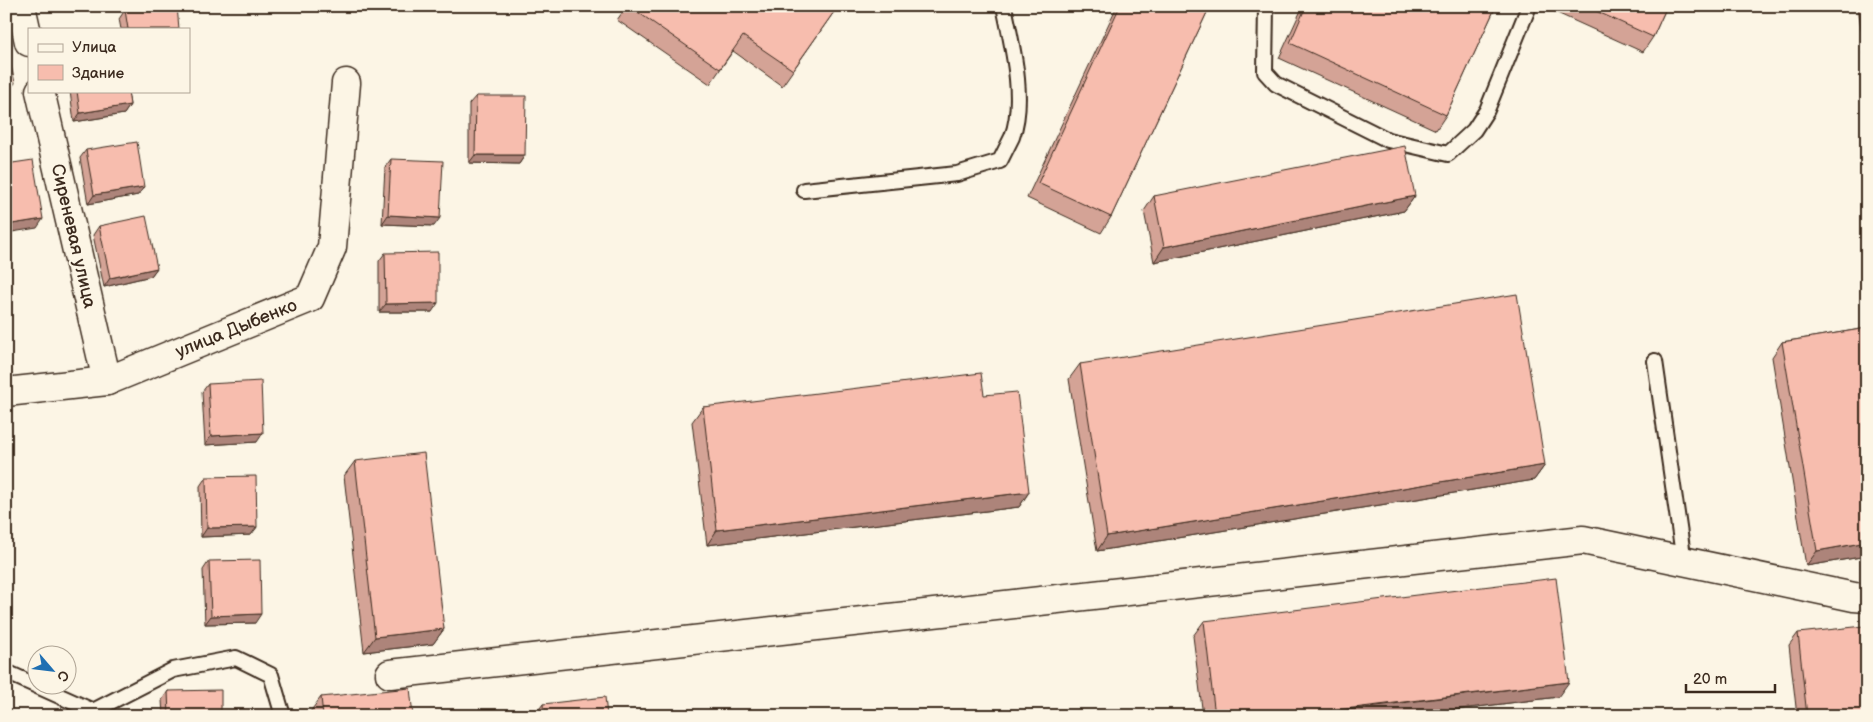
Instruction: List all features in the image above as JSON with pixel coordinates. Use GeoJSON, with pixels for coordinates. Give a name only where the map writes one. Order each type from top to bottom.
{"type":"FeatureCollection","features":[{"type":"Feature","properties":{"kind":"street"},"geometry":{"type":"LineString","coordinates":[[16,11],[28,40]]}},
{"type":"Feature","properties":{"kind":"street","name":"улица Дыбенко"},"geometry":{"type":"LineString","coordinates":[[6,392],[107,381],[310,298],[332,247],[346,83]]}},
{"type":"Feature","properties":{"kind":"street","name":"Сиреневая улица"},"geometry":{"type":"LineString","coordinates":[[40,92],[107,381]]}},
{"type":"Feature","properties":{"kind":"street"},"geometry":{"type":"LineString","coordinates":[[390,674],[1583,540],[1854,598],[1867,598]]}},
{"type":"Feature","properties":{"kind":"lane"},"geometry":{"type":"LineString","coordinates":[[804,190],[957,174],[1000,161],[1012,136],[1017,107],[1017,84],[1004,6]]}},
{"type":"Feature","properties":{"kind":"lane"},"geometry":{"type":"LineString","coordinates":[[1266,6],[1266,72],[1276,84],[1388,140],[1448,154],[1474,130],[1487,110],[1530,6]]}},
{"type":"Feature","properties":{"kind":"lane"},"geometry":{"type":"LineString","coordinates":[[1655,361],[1684,562]]}},
{"type":"Feature","properties":{"kind":"lane"},"geometry":{"type":"LineString","coordinates":[[6,672],[93,711],[173,670],[236,658],[271,675],[283,716]]}},
{"type":"Feature","properties":{"kind":"building"},"geometry":{"type":"Polygon","coordinates":[[[177,6],[179,28],[128,28],[125,10],[177,6]]]}},
{"type":"Feature","properties":{"kind":"building"},"geometry":{"type":"Polygon","coordinates":[[[629,6],[832,6],[836,9],[793,70],[743,36],[720,69],[629,6]]]}},
{"type":"Feature","properties":{"kind":"building"},"geometry":{"type":"Polygon","coordinates":[[[1120,6],[1210,6],[1111,217],[1038,183],[1120,6]]]}},
{"type":"Feature","properties":{"kind":"building"},"geometry":{"type":"Polygon","coordinates":[[[1306,6],[1496,6],[1446,115],[1290,43],[1306,6]]]}},
{"type":"Feature","properties":{"kind":"building"},"geometry":{"type":"Polygon","coordinates":[[[1585,6],[1667,6],[1653,37],[1585,6]]]}},
{"type":"Feature","properties":{"kind":"building"},"geometry":{"type":"Polygon","coordinates":[[[6,44],[15,83],[6,85],[6,44]]]}},
{"type":"Feature","properties":{"kind":"building"},"geometry":{"type":"Polygon","coordinates":[[[77,92],[128,92],[130,105],[80,113],[77,92]]]}},
{"type":"Feature","properties":{"kind":"building"},"geometry":{"type":"Polygon","coordinates":[[[476,96],[526,96],[525,155],[475,155],[476,96]]]}},
{"type":"Feature","properties":{"kind":"building"},"geometry":{"type":"Polygon","coordinates":[[[137,142],[144,187],[94,195],[86,150],[137,142]]]}},
{"type":"Feature","properties":{"kind":"building"},"geometry":{"type":"Polygon","coordinates":[[[1405,146],[1415,196],[1164,247],[1154,196],[1405,146]]]}},
{"type":"Feature","properties":{"kind":"building"},"geometry":{"type":"Polygon","coordinates":[[[391,159],[443,161],[440,218],[388,215],[391,159]]]}},
{"type":"Feature","properties":{"kind":"building"},"geometry":{"type":"Polygon","coordinates":[[[33,160],[43,219],[6,225],[6,164],[33,160]]]}},
{"type":"Feature","properties":{"kind":"building"},"geometry":{"type":"Polygon","coordinates":[[[146,216],[157,268],[110,278],[99,226],[146,216]]]}},
{"type":"Feature","properties":{"kind":"building"},"geometry":{"type":"Polygon","coordinates":[[[438,252],[438,303],[386,304],[385,253],[438,252]]]}},
{"type":"Feature","properties":{"kind":"building"},"geometry":{"type":"Polygon","coordinates":[[[1517,294],[1545,465],[1107,536],[1080,364],[1517,294]]]}},
{"type":"Feature","properties":{"kind":"building"},"geometry":{"type":"Polygon","coordinates":[[[1867,328],[1867,542],[1817,551],[1782,342],[1867,328]]]}},
{"type":"Feature","properties":{"kind":"building"},"geometry":{"type":"Polygon","coordinates":[[[981,373],[984,395],[1017,392],[1029,492],[717,530],[703,407],[981,373]]]}},
{"type":"Feature","properties":{"kind":"building"},"geometry":{"type":"Polygon","coordinates":[[[261,381],[263,433],[211,436],[208,384],[261,381]]]}},
{"type":"Feature","properties":{"kind":"building"},"geometry":{"type":"Polygon","coordinates":[[[424,453],[444,629],[375,637],[355,461],[424,453]]]}},
{"type":"Feature","properties":{"kind":"building"},"geometry":{"type":"Polygon","coordinates":[[[6,467],[8,510],[6,510],[6,467]]]}},
{"type":"Feature","properties":{"kind":"building"},"geometry":{"type":"Polygon","coordinates":[[[256,476],[257,527],[207,528],[206,477],[256,476]]]}},
{"type":"Feature","properties":{"kind":"building"},"geometry":{"type":"Polygon","coordinates":[[[260,560],[261,614],[211,616],[209,561],[260,560]]]}},
{"type":"Feature","properties":{"kind":"building"},"geometry":{"type":"Polygon","coordinates":[[[1556,578],[1569,682],[1296,716],[1215,716],[1204,621],[1556,578]]]}},
{"type":"Feature","properties":{"kind":"building"},"geometry":{"type":"Polygon","coordinates":[[[1864,626],[1867,648],[1867,716],[1807,716],[1798,633],[1864,626]]]}},
{"type":"Feature","properties":{"kind":"building"},"geometry":{"type":"Polygon","coordinates":[[[410,688],[413,716],[323,716],[321,697],[410,688]]]}},
{"type":"Feature","properties":{"kind":"building"},"geometry":{"type":"Polygon","coordinates":[[[221,690],[221,716],[169,716],[168,691],[221,690]]]}},
{"type":"Feature","properties":{"kind":"building"},"geometry":{"type":"Polygon","coordinates":[[[605,697],[607,716],[544,716],[543,704],[605,697]]]}}]}
